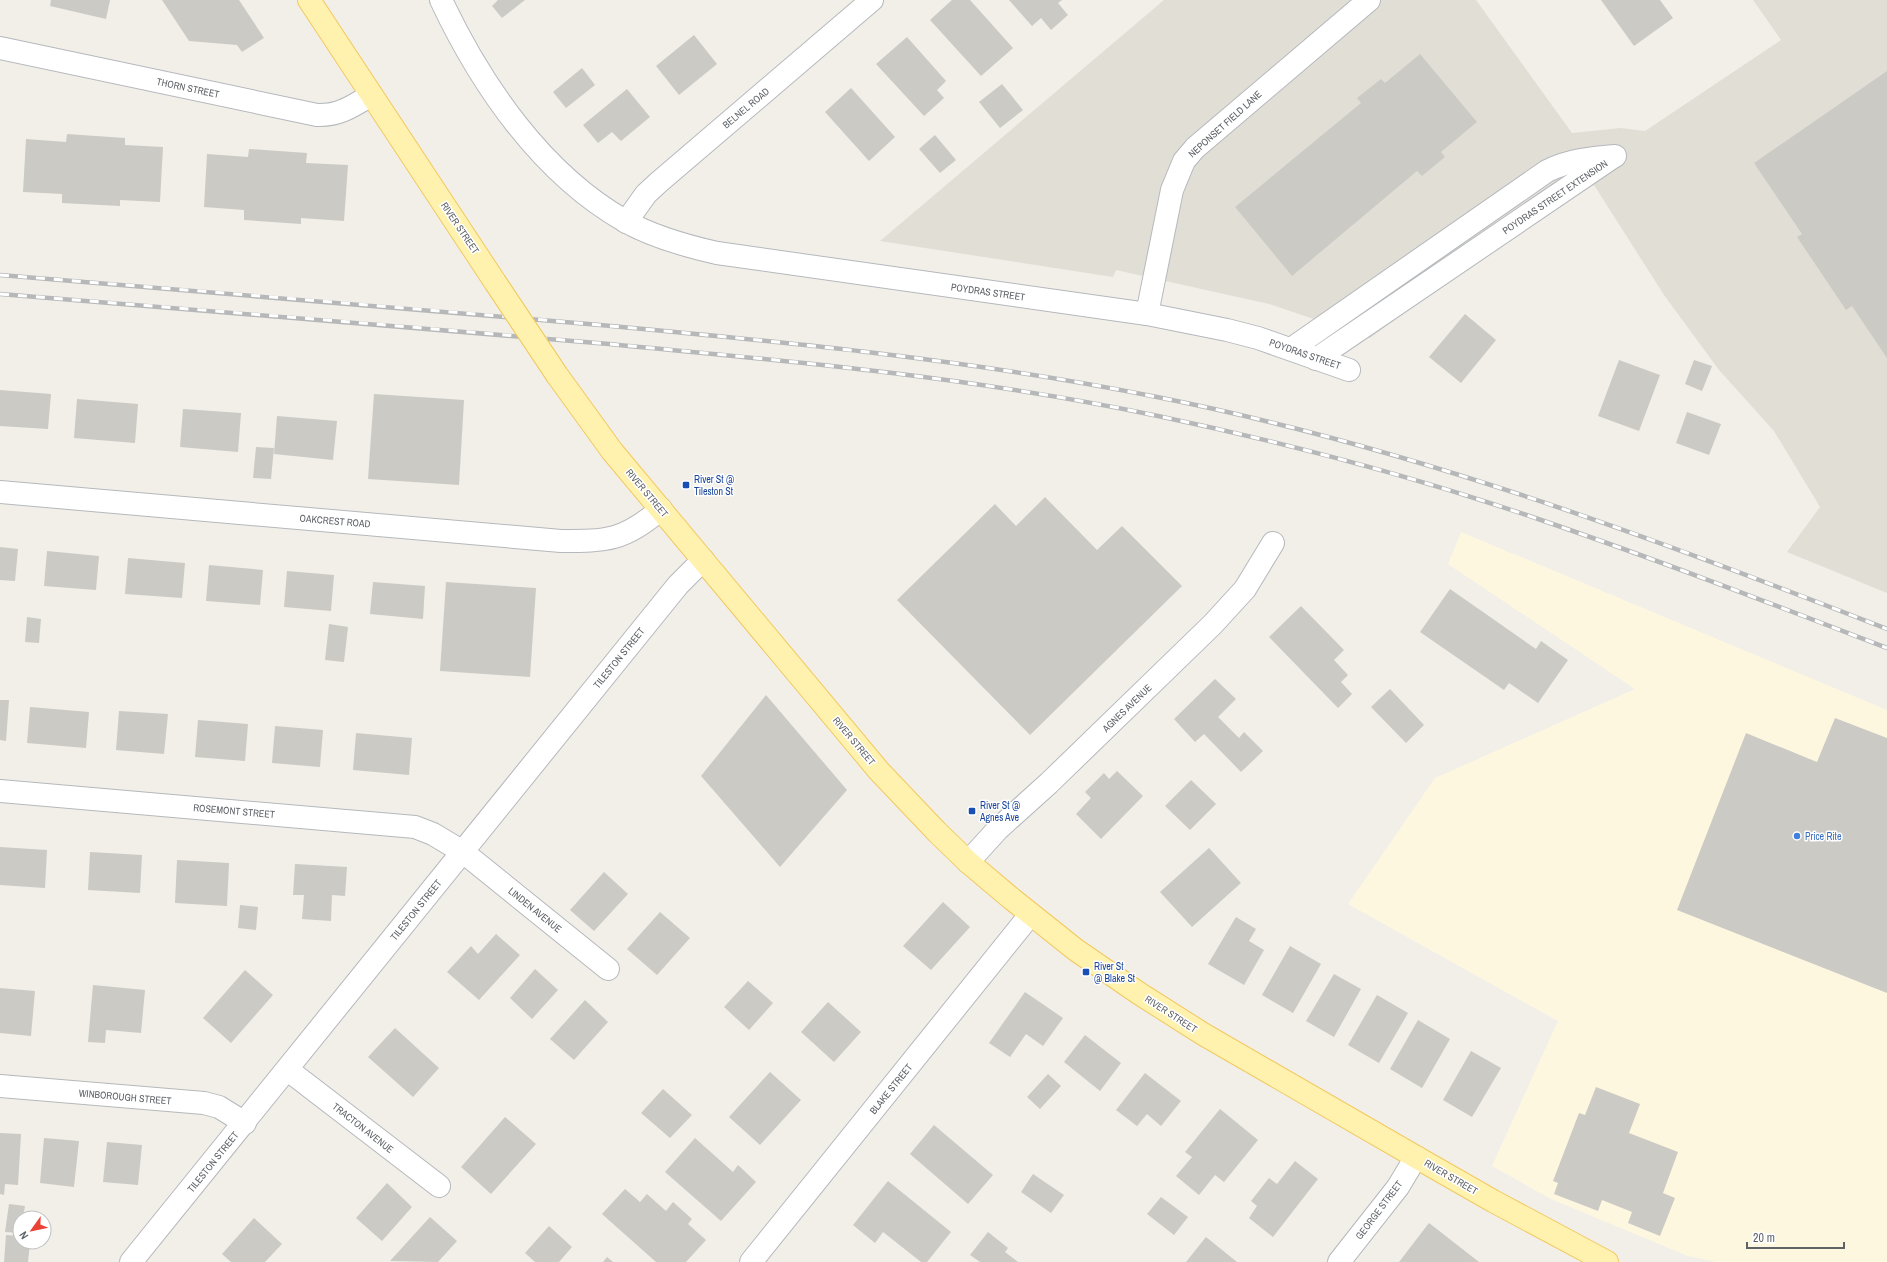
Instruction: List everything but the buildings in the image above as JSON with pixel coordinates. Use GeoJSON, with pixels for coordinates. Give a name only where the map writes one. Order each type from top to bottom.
{"type":"FeatureCollection","features":[{"type":"Feature","properties":{"kind":"main road","name":"RIVER STREET"},"geometry":{"type":"LineString","coordinates":[[309,0],[495,282],[594,428],[879,771],[906,801],[968,862],[1030,915],[1108,972],[1203,1034],[1500,1205],[1607,1262]]}},
{"type":"Feature","properties":{"kind":"street"},"geometry":{"type":"LineString","coordinates":[[442,0],[478,71],[524,133],[563,174],[585,194],[626,222]]}},
{"type":"Feature","properties":{"kind":"street","name":"BELNEL ROAD"},"geometry":{"type":"LineString","coordinates":[[626,222],[646,194],[659,182],[872,0]]}},
{"type":"Feature","properties":{"kind":"street","name":"NEPONSET FIELD LANE"},"geometry":{"type":"LineString","coordinates":[[1147,314],[1172,190],[1184,161],[1195,148],[1369,0]]}},
{"type":"Feature","properties":{"kind":"street","name":"THORN STREET"},"geometry":{"type":"LineString","coordinates":[[0,48],[317,115],[329,116],[338,113],[351,108],[371,95]]}},
{"type":"Feature","properties":{"kind":"street","name":"POYDRAS STREET EXTENSION"},"geometry":{"type":"LineString","coordinates":[[1290,349],[1560,164],[1578,159],[1615,156],[1316,359]]}},
{"type":"Feature","properties":{"kind":"street","name":"POYDRAS STREET"},"geometry":{"type":"LineString","coordinates":[[626,222],[671,241],[717,253],[1147,314],[1227,330],[1290,349],[1349,370]]}},
{"type":"Feature","properties":{"kind":"street","name":"OAKCREST ROAD"},"geometry":{"type":"LineString","coordinates":[[0,492],[561,540],[598,540],[621,536],[636,529],[661,509]]}},
{"type":"Feature","properties":{"kind":"street","name":"AGNES AVENUE"},"geometry":{"type":"LineString","coordinates":[[968,862],[998,829],[1049,783],[1213,624],[1245,589],[1273,543]]}},
{"type":"Feature","properties":{"kind":"street","name":"TILESTON STREET"},"geometry":{"type":"LineString","coordinates":[[131,1262],[288,1070],[678,585],[704,560]]}},
{"type":"Feature","properties":{"kind":"street","name":"ROSEMONT STREET"},"geometry":{"type":"LineString","coordinates":[[0,791],[397,824],[416,827],[433,834],[463,852]]}},
{"type":"Feature","properties":{"kind":"street","name":"LINDEN AVENUE"},"geometry":{"type":"LineString","coordinates":[[463,852],[608,969]]}},
{"type":"Feature","properties":{"kind":"street","name":"BLAKE STREET"},"geometry":{"type":"LineString","coordinates":[[751,1262],[1030,915]]}},
{"type":"Feature","properties":{"kind":"street","name":"TRACTON AVENUE"},"geometry":{"type":"LineString","coordinates":[[288,1070],[439,1186]]}},
{"type":"Feature","properties":{"kind":"street","name":"WINBOROUGH STREET"},"geometry":{"type":"LineString","coordinates":[[0,1086],[204,1103],[220,1107],[245,1123]]}},
{"type":"Feature","properties":{"kind":"street","name":"GEORGE STREET"},"geometry":{"type":"LineString","coordinates":[[1339,1262],[1398,1187],[1416,1157]]}},
{"type":"Feature","properties":{"kind":"shaded area"},"geometry":{"type":"Polygon","coordinates":[[[1164,0],[1476,0],[1572,133],[1621,128],[1645,131],[1781,40],[1753,0],[1887,0],[1887,593],[1787,552],[1820,507],[1774,431],[1719,370],[1664,295],[1594,185],[1574,194],[1528,221],[1370,338],[1269,304],[1116,270],[1113,277],[880,241],[1164,0]]]}},
{"type":"Feature","properties":{"kind":"shaded area"},"geometry":{"type":"Polygon","coordinates":[[[1461,532],[1887,710],[1887,1262],[1717,1262],[1688,1256],[1551,1199],[1492,1166],[1558,1021],[1348,904],[1435,778],[1635,689],[1448,564],[1461,532]]]}},
{"type":"Feature","properties":{"kind":"railway"},"geometry":{"type":"LineString","coordinates":[[0,275],[450,312],[740,338],[949,362],[1088,384],[1157,397],[1251,418],[1344,441],[1436,468],[1618,528],[1887,629]]}},
{"type":"Feature","properties":{"kind":"railway"},"geometry":{"type":"LineString","coordinates":[[0,294],[457,331],[747,357],[953,381],[1090,403],[1206,426],[1303,449],[1447,489],[1541,520],[1715,582],[1887,648]]}},
{"type":"Feature","properties":{"kind":"place","name":"River St @ Tileston St"},"geometry":{"type":"Point","coordinates":[686,485]}},
{"type":"Feature","properties":{"kind":"place","name":"River St @ Agnes Ave"},"geometry":{"type":"Point","coordinates":[972,811]}},
{"type":"Feature","properties":{"kind":"place","name":"Price Rite"},"geometry":{"type":"Point","coordinates":[1797,836]}},
{"type":"Feature","properties":{"kind":"place","name":"River St @ Blake St"},"geometry":{"type":"Point","coordinates":[1086,972]}}]}
